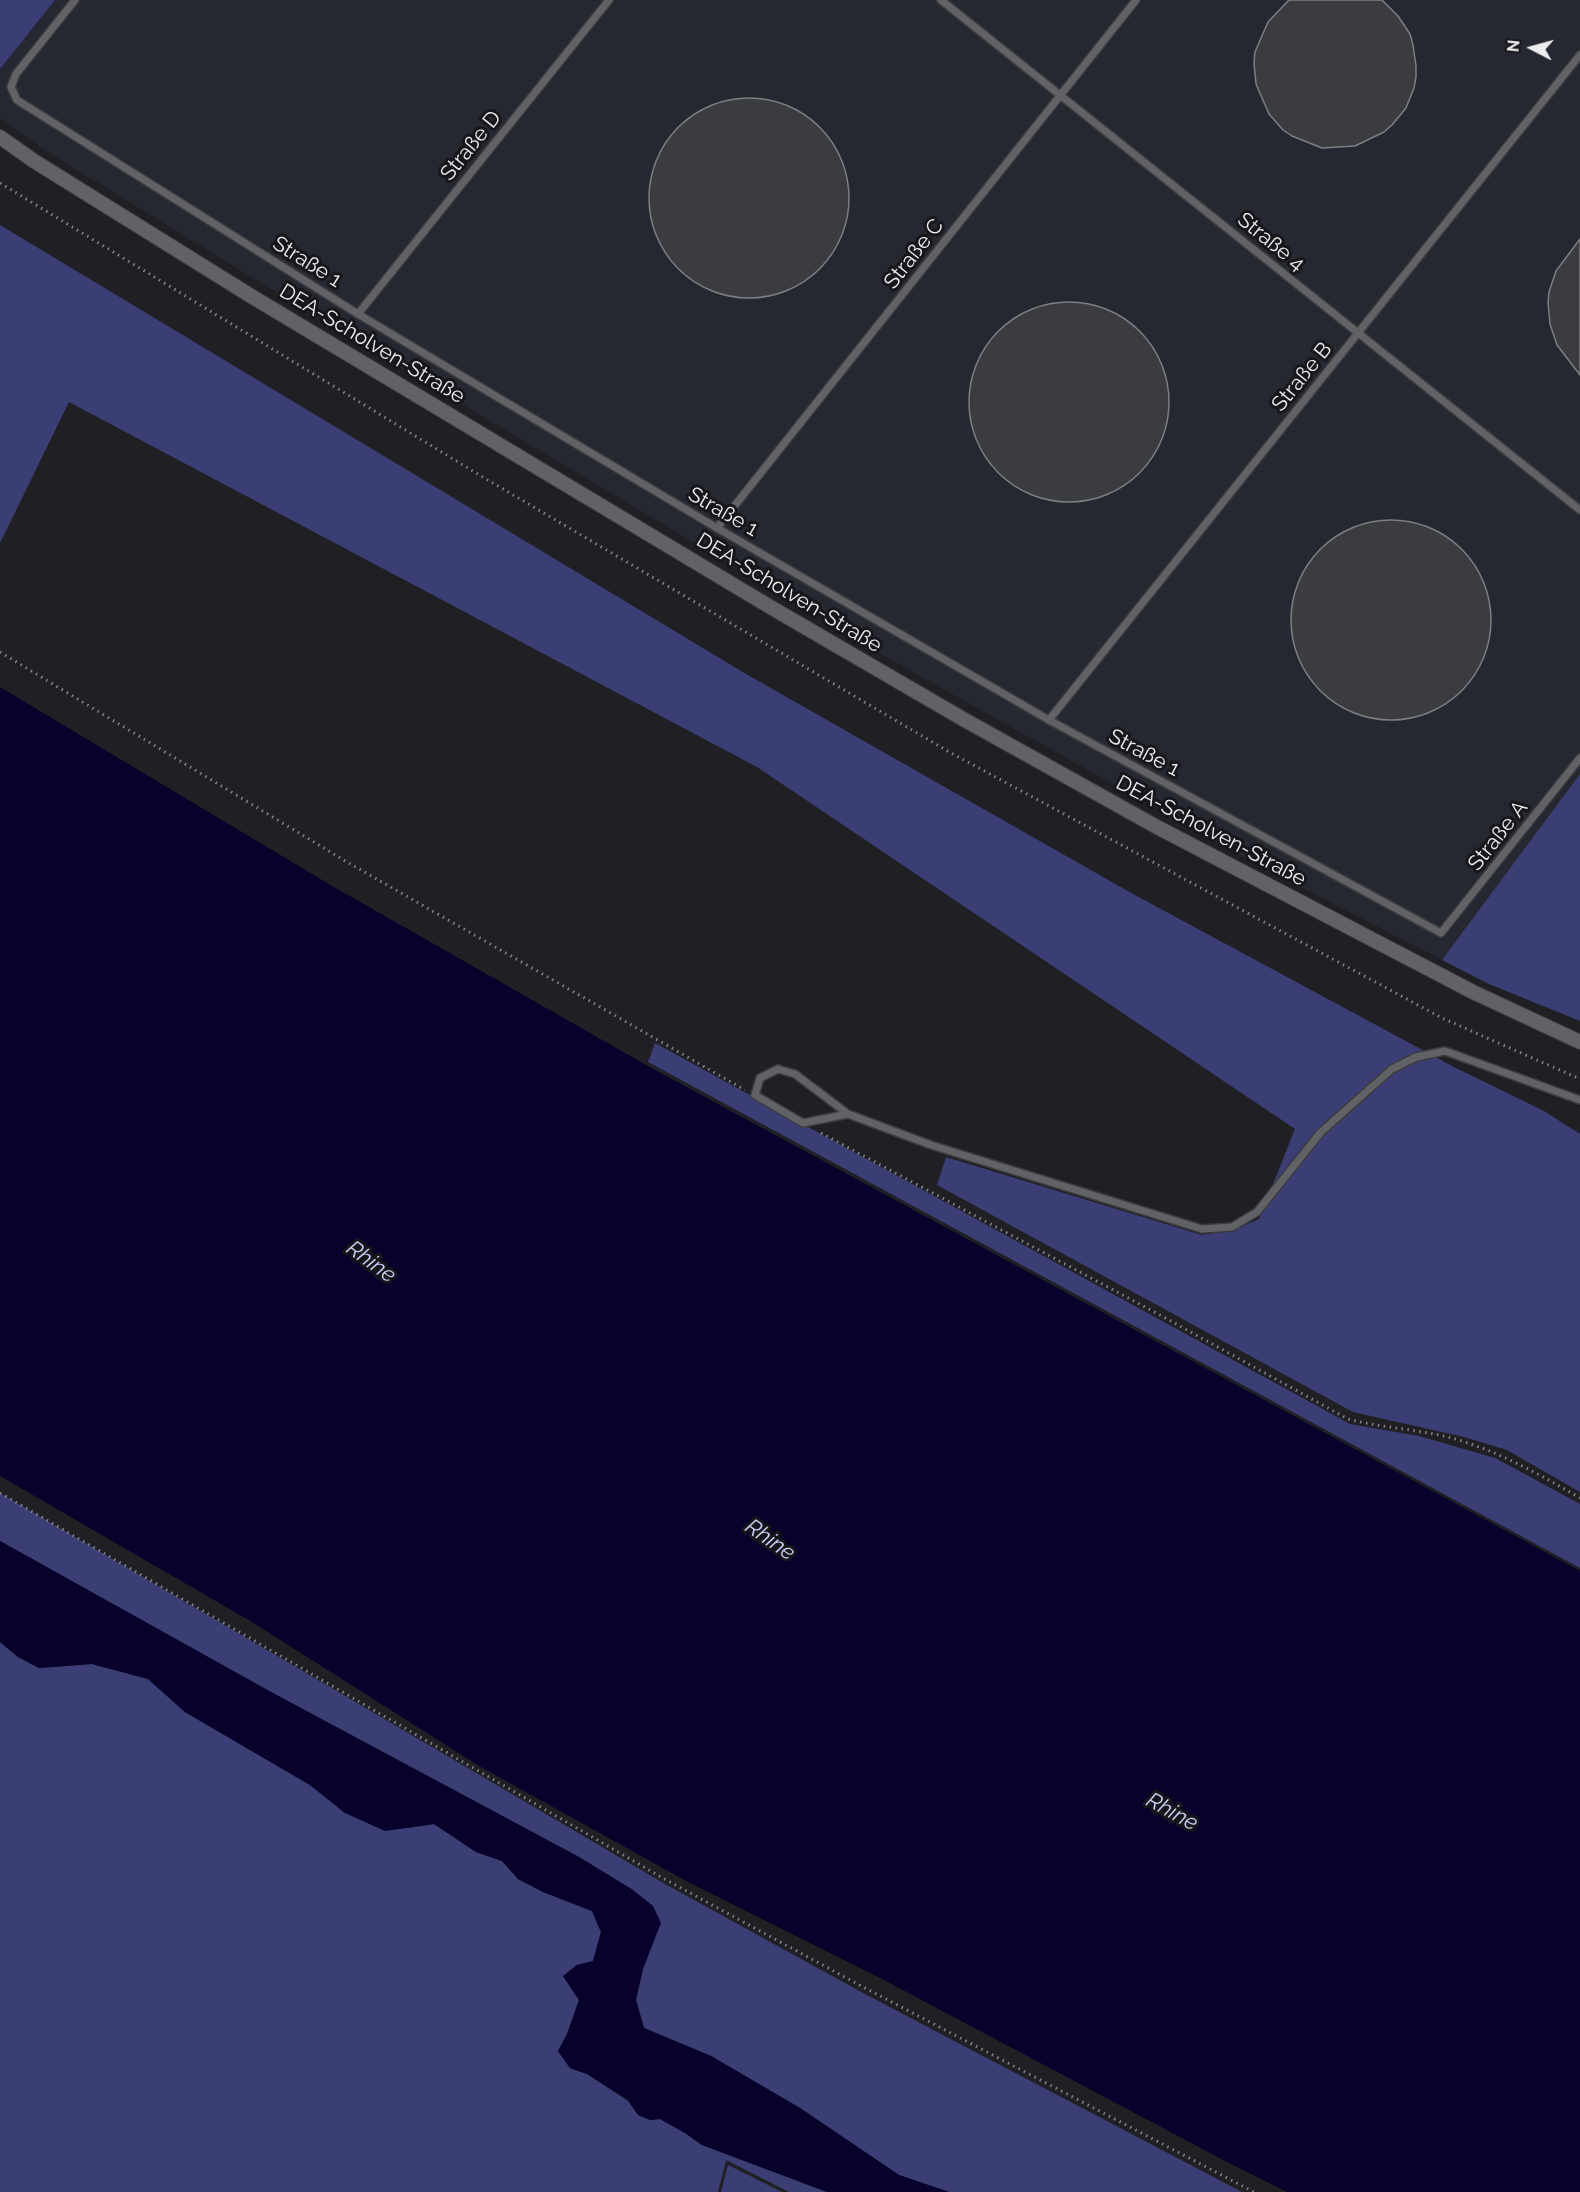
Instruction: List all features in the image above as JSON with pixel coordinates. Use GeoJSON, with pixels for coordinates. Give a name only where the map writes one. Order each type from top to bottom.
{"type":"FeatureCollection","features":[{"type":"Feature","properties":{"kind":"street","name":"DEA-Scholven-Straße"},"geometry":{"type":"LineString","coordinates":[[0,137],[34,161],[252,296],[772,608],[963,719],[1178,838],[1473,992],[1580,1042]]}},
{"type":"Feature","properties":{"kind":"lane","name":"Straße 1"},"geometry":{"type":"LineString","coordinates":[[75,0],[16,74],[11,87],[16,100],[358,314],[717,528],[1049,720],[1441,933]]}},
{"type":"Feature","properties":{"kind":"lane","name":"Straße D"},"geometry":{"type":"LineString","coordinates":[[358,314],[609,0]]}},
{"type":"Feature","properties":{"kind":"lane","name":"Straße 4"},"geometry":{"type":"LineString","coordinates":[[941,0],[1580,510]]}},
{"type":"Feature","properties":{"kind":"lane","name":"Straße C"},"geometry":{"type":"LineString","coordinates":[[717,528],[1136,0]]}},
{"type":"Feature","properties":{"kind":"lane","name":"Straße B"},"geometry":{"type":"LineString","coordinates":[[1049,720],[1580,55]]}},
{"type":"Feature","properties":{"kind":"lane","name":"Straße A"},"geometry":{"type":"LineString","coordinates":[[1441,933],[1580,758]]}},
{"type":"Feature","properties":{"kind":"lane"},"geometry":{"type":"LineString","coordinates":[[848,1114],[803,1123],[754,1095],[760,1078],[778,1069],[795,1074],[848,1114],[931,1145],[1202,1229],[1232,1227],[1257,1212],[1321,1132],[1392,1069],[1416,1057],[1445,1051],[1580,1100]]}},
{"type":"Feature","properties":{"kind":"path"},"geometry":{"type":"LineString","coordinates":[[0,183],[482,476],[951,753],[1442,1018],[1580,1079]]}},
{"type":"Feature","properties":{"kind":"path"},"geometry":{"type":"LineString","coordinates":[[0,652],[347,862],[754,1095]]}},
{"type":"Feature","properties":{"kind":"path"},"geometry":{"type":"LineString","coordinates":[[803,1123],[1348,1419],[1368,1425],[1400,1427],[1452,1438],[1499,1455],[1580,1498]]}},
{"type":"Feature","properties":{"kind":"path"},"geometry":{"type":"LineString","coordinates":[[0,1493],[668,1881],[865,1988],[1254,2192]]}},
{"type":"Feature","properties":{"kind":"shaded area"},"geometry":{"type":"Polygon","coordinates":[[[0,0],[55,0],[0,69],[0,0]]]}},
{"type":"Feature","properties":{"kind":"shaded area"},"geometry":{"type":"Polygon","coordinates":[[[55,0],[1580,0],[1580,879],[1489,984],[1256,864],[888,658],[341,332],[43,149],[0,118],[0,69],[55,0]]]}},
{"type":"Feature","properties":{"kind":"shaded area"},"geometry":{"type":"Polygon","coordinates":[[[0,225],[746,674],[1133,894],[1454,1067],[1544,1111],[1580,1134],[1580,1492],[1507,1450],[1464,1437],[1353,1412],[937,1185],[946,1157],[1202,1235],[1234,1230],[1259,1219],[1295,1129],[757,767],[69,402],[0,543],[0,225]]]}},
{"type":"Feature","properties":{"kind":"shaded area"},"geometry":{"type":"Polygon","coordinates":[[[1580,774],[1580,1021],[1489,984],[1442,960],[1580,774]]]}},
{"type":"Feature","properties":{"kind":"shaded area"},"geometry":{"type":"Polygon","coordinates":[[[655,1043],[1350,1424],[1419,1436],[1495,1458],[1580,1504],[1580,1568],[648,1062],[655,1043]]]}},
{"type":"Feature","properties":{"kind":"shaded area"},"geometry":{"type":"Polygon","coordinates":[[[0,1493],[665,1884],[863,1993],[1242,2192],[949,2192],[899,2175],[800,2108],[711,2056],[644,2028],[636,2000],[643,1969],[633,1890],[579,1857],[271,1692],[0,1541],[0,1493]]]}},
{"type":"Feature","properties":{"kind":"shaded area"},"geometry":{"type":"Polygon","coordinates":[[[0,1642],[18,1657],[39,1668],[92,1664],[148,1679],[185,1712],[310,1785],[345,1813],[408,1828],[434,1824],[476,1852],[502,1861],[518,1879],[543,1892],[592,1911],[601,1932],[593,1961],[577,1965],[563,1976],[579,2000],[567,2034],[558,2051],[570,2068],[587,2074],[628,2101],[638,2115],[650,2120],[660,2119],[702,2145],[827,2192],[789,2192],[726,2160],[718,2192],[0,2192],[0,1642]]]}},
{"type":"Feature","properties":{"kind":"shaded area"},"geometry":{"type":"Polygon","coordinates":[[[728,2165],[782,2192],[721,2192],[728,2165]]]}},
{"type":"Feature","properties":{"kind":"water","name":"Rhine"},"geometry":{"type":"Polygon","coordinates":[[[0,687],[327,883],[646,1065],[1580,1571],[1580,2192],[1287,2192],[884,1980],[688,1882],[479,1766],[252,1622],[0,1476],[0,687]]]}},
{"type":"Feature","properties":{"kind":"water"},"geometry":{"type":"Polygon","coordinates":[[[0,1541],[271,1692],[579,1857],[633,1890],[653,1906],[661,1923],[643,1969],[636,2000],[644,2028],[711,2056],[800,2108],[899,2175],[949,2192],[827,2192],[702,2145],[660,2119],[650,2120],[638,2115],[628,2100],[587,2074],[570,2068],[558,2051],[567,2034],[579,2000],[563,1976],[577,1965],[593,1961],[601,1932],[592,1911],[543,1892],[518,1879],[502,1861],[476,1852],[434,1824],[385,1831],[345,1813],[310,1785],[185,1712],[148,1679],[92,1664],[39,1668],[18,1657],[0,1642],[0,1541]]]}},
{"type":"Feature","properties":{"kind":"building"},"geometry":{"type":"Polygon","coordinates":[[[1289,0],[1382,0],[1398,16],[1410,34],[1416,77],[1406,108],[1384,132],[1355,146],[1322,148],[1292,136],[1283,130],[1269,114],[1256,84],[1255,52],[1268,22],[1289,0]]]}},
{"type":"Feature","properties":{"kind":"building"},"geometry":{"type":"Polygon","coordinates":[[[749,98],[778,102],[796,110],[820,127],[837,151],[845,169],[849,198],[845,227],[837,245],[820,269],[796,286],[778,294],[749,298],[720,294],[702,286],[678,269],[661,245],[653,227],[649,198],[653,169],[661,151],[678,127],[702,110],[720,102],[749,98]]]}},
{"type":"Feature","properties":{"kind":"building"},"geometry":{"type":"Polygon","coordinates":[[[1580,239],[1580,375],[1557,345],[1550,324],[1548,303],[1556,271],[1580,239]]]}},
{"type":"Feature","properties":{"kind":"building"},"geometry":{"type":"Polygon","coordinates":[[[1069,302],[1098,306],[1116,314],[1140,331],[1157,355],[1165,373],[1169,402],[1165,431],[1157,449],[1140,473],[1116,490],[1098,498],[1069,502],[1040,498],[1022,490],[998,473],[981,449],[973,431],[969,402],[973,373],[981,355],[998,331],[1022,314],[1040,306],[1069,302]]]}},
{"type":"Feature","properties":{"kind":"building"},"geometry":{"type":"Polygon","coordinates":[[[1391,520],[1420,524],[1438,532],[1462,549],[1479,573],[1487,591],[1491,620],[1487,649],[1479,667],[1462,691],[1438,708],[1420,716],[1391,720],[1362,716],[1344,708],[1320,691],[1303,667],[1295,649],[1291,620],[1295,591],[1303,573],[1320,549],[1344,532],[1362,524],[1391,520]]]}}]}
